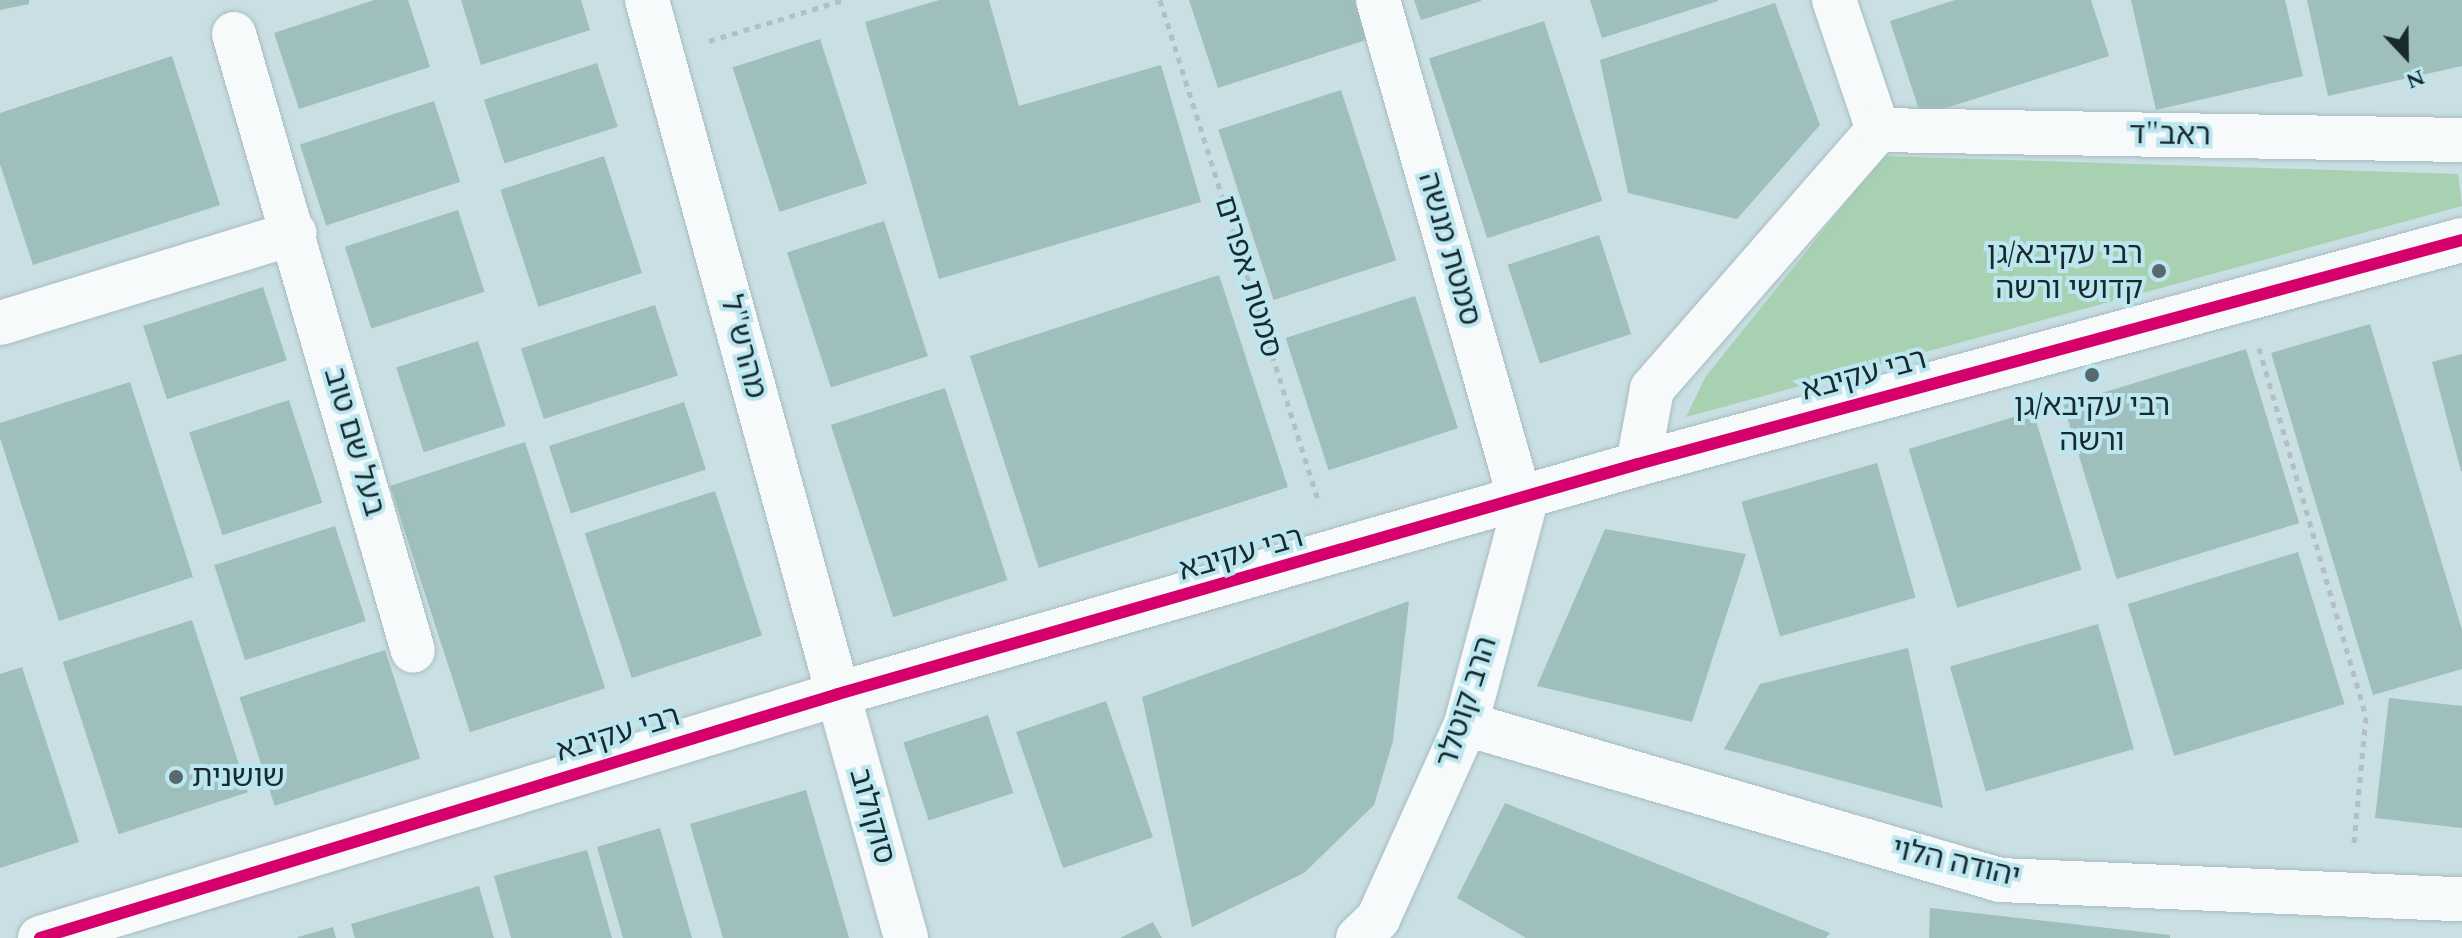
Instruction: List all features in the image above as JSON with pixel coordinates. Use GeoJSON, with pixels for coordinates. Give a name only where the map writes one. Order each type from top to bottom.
{"type":"FeatureCollection","features":[{"type":"Feature","properties":{"kind":"street","name":"מהרש\"ל"},"geometry":{"type":"LineString","coordinates":[[647,0],[838,694]]}},
{"type":"Feature","properties":{"kind":"street","name":"סמטת מנשה"},"geometry":{"type":"LineString","coordinates":[[1378,0],[1524,498]]}},
{"type":"Feature","properties":{"kind":"street"},"geometry":{"type":"LineString","coordinates":[[1638,464],[1652,389],[1878,130],[1834,0]]}},
{"type":"Feature","properties":{"kind":"street","name":"בעל שם טוב"},"geometry":{"type":"LineString","coordinates":[[234,34],[295,233],[413,651]]}},
{"type":"Feature","properties":{"kind":"street","name":"ראב\"ד"},"geometry":{"type":"LineString","coordinates":[[1878,130],[2462,140]]}},
{"type":"Feature","properties":{"kind":"street"},"geometry":{"type":"LineString","coordinates":[[0,323],[295,233]]}},
{"type":"Feature","properties":{"kind":"street","name":"רבי עקיבא"},"geometry":{"type":"LineString","coordinates":[[40,938],[838,694],[1335,555],[1638,464],[2462,240]]}},
{"type":"Feature","properties":{"kind":"street","name":"הרב קוטלר"},"geometry":{"type":"LineString","coordinates":[[1381,932],[1466,724],[1524,498]]}},
{"type":"Feature","properties":{"kind":"street","name":"סוקולוב"},"geometry":{"type":"LineString","coordinates":[[838,694],[906,938]]}},
{"type":"Feature","properties":{"kind":"street","name":"יהודה הלוי"},"geometry":{"type":"LineString","coordinates":[[1466,724],[2000,880],[2462,899]]}},
{"type":"Feature","properties":{"kind":"path"},"geometry":{"type":"LineString","coordinates":[[663,55],[843,0]]}},
{"type":"Feature","properties":{"kind":"path"},"geometry":{"type":"LineString","coordinates":[[2245,299],[2366,717],[2349,895]]}},
{"type":"Feature","properties":{"kind":"green space"},"geometry":{"type":"Polygon","coordinates":[[[1883,156],[2458,174],[2462,206],[1686,417],[1706,376],[1883,156]]]}},
{"type":"Feature","properties":{"kind":"building"},"geometry":{"type":"Polygon","coordinates":[[[0,0],[29,0],[29,4],[0,10],[0,0]]]}},
{"type":"Feature","properties":{"kind":"building"},"geometry":{"type":"Polygon","coordinates":[[[374,0],[408,0],[430,67],[299,109],[274,33],[374,0]]]}},
{"type":"Feature","properties":{"kind":"building"},"geometry":{"type":"Polygon","coordinates":[[[461,0],[581,0],[590,30],[481,65],[461,0]]]}},
{"type":"Feature","properties":{"kind":"building"},"geometry":{"type":"Polygon","coordinates":[[[939,0],[989,0],[1019,106],[1161,65],[1201,202],[939,279],[865,22],[939,0]]]}},
{"type":"Feature","properties":{"kind":"building"},"geometry":{"type":"Polygon","coordinates":[[[1189,0],[1357,0],[1369,39],[1218,88],[1189,0]]]}},
{"type":"Feature","properties":{"kind":"building"},"geometry":{"type":"Polygon","coordinates":[[[1414,0],[1481,0],[1481,1],[1421,20],[1414,0]]]}},
{"type":"Feature","properties":{"kind":"building"},"geometry":{"type":"Polygon","coordinates":[[[1590,0],[1718,0],[1718,1],[1602,38],[1590,0]]]}},
{"type":"Feature","properties":{"kind":"building"},"geometry":{"type":"Polygon","coordinates":[[[1955,0],[2091,0],[2109,56],[1921,116],[1890,21],[1955,0]]]}},
{"type":"Feature","properties":{"kind":"building"},"geometry":{"type":"Polygon","coordinates":[[[2131,0],[2285,0],[2303,76],[2156,110],[2131,0]]]}},
{"type":"Feature","properties":{"kind":"building"},"geometry":{"type":"Polygon","coordinates":[[[2307,0],[2462,0],[2462,66],[2328,96],[2307,0]]]}},
{"type":"Feature","properties":{"kind":"building"},"geometry":{"type":"Polygon","coordinates":[[[1775,3],[1820,125],[1737,219],[1628,193],[1600,60],[1775,3]]]}},
{"type":"Feature","properties":{"kind":"building"},"geometry":{"type":"Polygon","coordinates":[[[1544,21],[1602,201],[1487,238],[1429,58],[1544,21]]]}},
{"type":"Feature","properties":{"kind":"building"},"geometry":{"type":"Polygon","coordinates":[[[820,39],[867,184],[779,212],[733,67],[820,39]]]}},
{"type":"Feature","properties":{"kind":"building"},"geometry":{"type":"Polygon","coordinates":[[[172,56],[220,205],[33,265],[0,164],[0,113],[172,56]]]}},
{"type":"Feature","properties":{"kind":"building"},"geometry":{"type":"Polygon","coordinates":[[[597,63],[618,127],[505,163],[484,100],[597,63]]]}},
{"type":"Feature","properties":{"kind":"building"},"geometry":{"type":"Polygon","coordinates":[[[1341,90],[1396,260],[1274,300],[1218,130],[1341,90]]]}},
{"type":"Feature","properties":{"kind":"building"},"geometry":{"type":"Polygon","coordinates":[[[434,101],[460,182],[326,225],[300,145],[434,101]]]}},
{"type":"Feature","properties":{"kind":"building"},"geometry":{"type":"Polygon","coordinates":[[[604,156],[642,273],[538,307],[500,190],[604,156]]]}},
{"type":"Feature","properties":{"kind":"building"},"geometry":{"type":"Polygon","coordinates":[[[458,210],[485,292],[371,329],[345,247],[458,210]]]}},
{"type":"Feature","properties":{"kind":"building"},"geometry":{"type":"Polygon","coordinates":[[[884,221],[928,356],[831,388],[787,253],[884,221]]]}},
{"type":"Feature","properties":{"kind":"building"},"geometry":{"type":"Polygon","coordinates":[[[1599,235],[1631,334],[1540,364],[1508,265],[1599,235]]]}},
{"type":"Feature","properties":{"kind":"building"},"geometry":{"type":"Polygon","coordinates":[[[1219,275],[1288,487],[1039,568],[970,356],[1219,275]]]}},
{"type":"Feature","properties":{"kind":"building"},"geometry":{"type":"Polygon","coordinates":[[[263,287],[287,360],[167,399],[143,326],[263,287]]]}},
{"type":"Feature","properties":{"kind":"building"},"geometry":{"type":"Polygon","coordinates":[[[1415,296],[1458,428],[1329,470],[1286,338],[1415,296]]]}},
{"type":"Feature","properties":{"kind":"building"},"geometry":{"type":"Polygon","coordinates":[[[655,305],[678,375],[544,419],[521,349],[655,305]]]}},
{"type":"Feature","properties":{"kind":"building"},"geometry":{"type":"Polygon","coordinates":[[[2370,324],[2462,630],[2462,669],[2373,695],[2271,353],[2370,324]]]}},
{"type":"Feature","properties":{"kind":"building"},"geometry":{"type":"Polygon","coordinates":[[[478,341],[506,426],[424,452],[396,368],[478,341]]]}},
{"type":"Feature","properties":{"kind":"building"},"geometry":{"type":"Polygon","coordinates":[[[2246,349],[2299,523],[2117,579],[2063,405],[2246,349]]]}},
{"type":"Feature","properties":{"kind":"building"},"geometry":{"type":"Polygon","coordinates":[[[2462,354],[2462,471],[2461,471],[2432,362],[2462,354]]]}},
{"type":"Feature","properties":{"kind":"building"},"geometry":{"type":"Polygon","coordinates":[[[130,382],[193,577],[59,621],[0,438],[0,423],[130,382]]]}},
{"type":"Feature","properties":{"kind":"building"},"geometry":{"type":"Polygon","coordinates":[[[945,388],[1007,580],[893,617],[831,425],[945,388]]]}},
{"type":"Feature","properties":{"kind":"building"},"geometry":{"type":"Polygon","coordinates":[[[289,400],[322,503],[223,535],[189,432],[289,400]]]}},
{"type":"Feature","properties":{"kind":"building"},"geometry":{"type":"Polygon","coordinates":[[[684,402],[706,470],[571,513],[549,446],[684,402]]]}},
{"type":"Feature","properties":{"kind":"building"},"geometry":{"type":"Polygon","coordinates":[[[2033,411],[2082,570],[1957,608],[1909,449],[2033,411]]]}},
{"type":"Feature","properties":{"kind":"building"},"geometry":{"type":"Polygon","coordinates":[[[525,442],[605,688],[470,732],[390,486],[525,442]]]}},
{"type":"Feature","properties":{"kind":"building"},"geometry":{"type":"Polygon","coordinates":[[[1877,463],[1916,598],[1780,636],[1741,502],[1877,463]]]}},
{"type":"Feature","properties":{"kind":"building"},"geometry":{"type":"Polygon","coordinates":[[[715,491],[762,636],[632,678],[585,533],[715,491]]]}},
{"type":"Feature","properties":{"kind":"building"},"geometry":{"type":"Polygon","coordinates":[[[335,526],[366,621],[245,660],[214,565],[335,526]]]}},
{"type":"Feature","properties":{"kind":"building"},"geometry":{"type":"Polygon","coordinates":[[[1605,529],[1746,554],[1692,722],[1537,686],[1605,529]]]}},
{"type":"Feature","properties":{"kind":"building"},"geometry":{"type":"Polygon","coordinates":[[[2298,552],[2344,704],[2174,756],[2128,604],[2298,552]]]}},
{"type":"Feature","properties":{"kind":"building"},"geometry":{"type":"Polygon","coordinates":[[[1409,601],[1393,741],[1374,805],[1304,873],[1192,927],[1142,697],[1409,601]]]}},
{"type":"Feature","properties":{"kind":"building"},"geometry":{"type":"Polygon","coordinates":[[[192,620],[248,792],[119,834],[63,662],[192,620]]]}},
{"type":"Feature","properties":{"kind":"building"},"geometry":{"type":"Polygon","coordinates":[[[2098,624],[2134,749],[1986,791],[1950,666],[2098,624]]]}},
{"type":"Feature","properties":{"kind":"building"},"geometry":{"type":"Polygon","coordinates":[[[1908,648],[1943,808],[1724,749],[1760,684],[1908,648]]]}},
{"type":"Feature","properties":{"kind":"building"},"geometry":{"type":"Polygon","coordinates":[[[385,650],[420,758],[275,806],[239,697],[385,650]]]}},
{"type":"Feature","properties":{"kind":"building"},"geometry":{"type":"Polygon","coordinates":[[[22,667],[79,842],[0,868],[0,674],[22,667]]]}},
{"type":"Feature","properties":{"kind":"building"},"geometry":{"type":"Polygon","coordinates":[[[2389,698],[2462,706],[2462,828],[2375,818],[2389,698]]]}},
{"type":"Feature","properties":{"kind":"building"},"geometry":{"type":"Polygon","coordinates":[[[1106,701],[1153,837],[1063,868],[1016,732],[1106,701]]]}},
{"type":"Feature","properties":{"kind":"building"},"geometry":{"type":"Polygon","coordinates":[[[988,715],[1013,793],[929,820],[903,743],[988,715]]]}},
{"type":"Feature","properties":{"kind":"building"},"geometry":{"type":"Polygon","coordinates":[[[806,790],[849,938],[723,938],[690,824],[806,790]]]}},
{"type":"Feature","properties":{"kind":"building"},"geometry":{"type":"Polygon","coordinates":[[[1505,803],[1830,933],[1826,938],[1526,938],[1457,898],[1505,803]]]}},
{"type":"Feature","properties":{"kind":"building"},"geometry":{"type":"Polygon","coordinates":[[[660,828],[692,938],[623,938],[597,847],[660,828]]]}},
{"type":"Feature","properties":{"kind":"building"},"geometry":{"type":"Polygon","coordinates":[[[587,850],[612,938],[511,938],[494,876],[587,850]]]}},
{"type":"Feature","properties":{"kind":"building"},"geometry":{"type":"Polygon","coordinates":[[[479,886],[494,938],[355,938],[351,924],[479,886]]]}},
{"type":"Feature","properties":{"kind":"building"},"geometry":{"type":"Polygon","coordinates":[[[1930,908],[2170,935],[2170,938],[1929,938],[1930,908]]]}},
{"type":"Feature","properties":{"kind":"building"},"geometry":{"type":"Polygon","coordinates":[[[1153,922],[1162,938],[1120,938],[1153,922]]]}},
{"type":"Feature","properties":{"kind":"building"},"geometry":{"type":"Polygon","coordinates":[[[333,927],[336,938],[298,938],[298,937],[333,927]]]}},
{"type":"Feature","properties":{"kind":"cycle path"},"geometry":{"type":"LineString","coordinates":[[40,938],[838,694],[1638,464],[2462,240]]}},
{"type":"Feature","properties":{"kind":"place","name":"רבי עקיבא/גן קדושי ורשה"},"geometry":{"type":"Point","coordinates":[2159,271]}},
{"type":"Feature","properties":{"kind":"place","name":"רבי עקיבא/גן ורשה"},"geometry":{"type":"Point","coordinates":[2092,375]}},
{"type":"Feature","properties":{"kind":"place","name":"שושנית"},"geometry":{"type":"Point","coordinates":[176,777]}}]}
